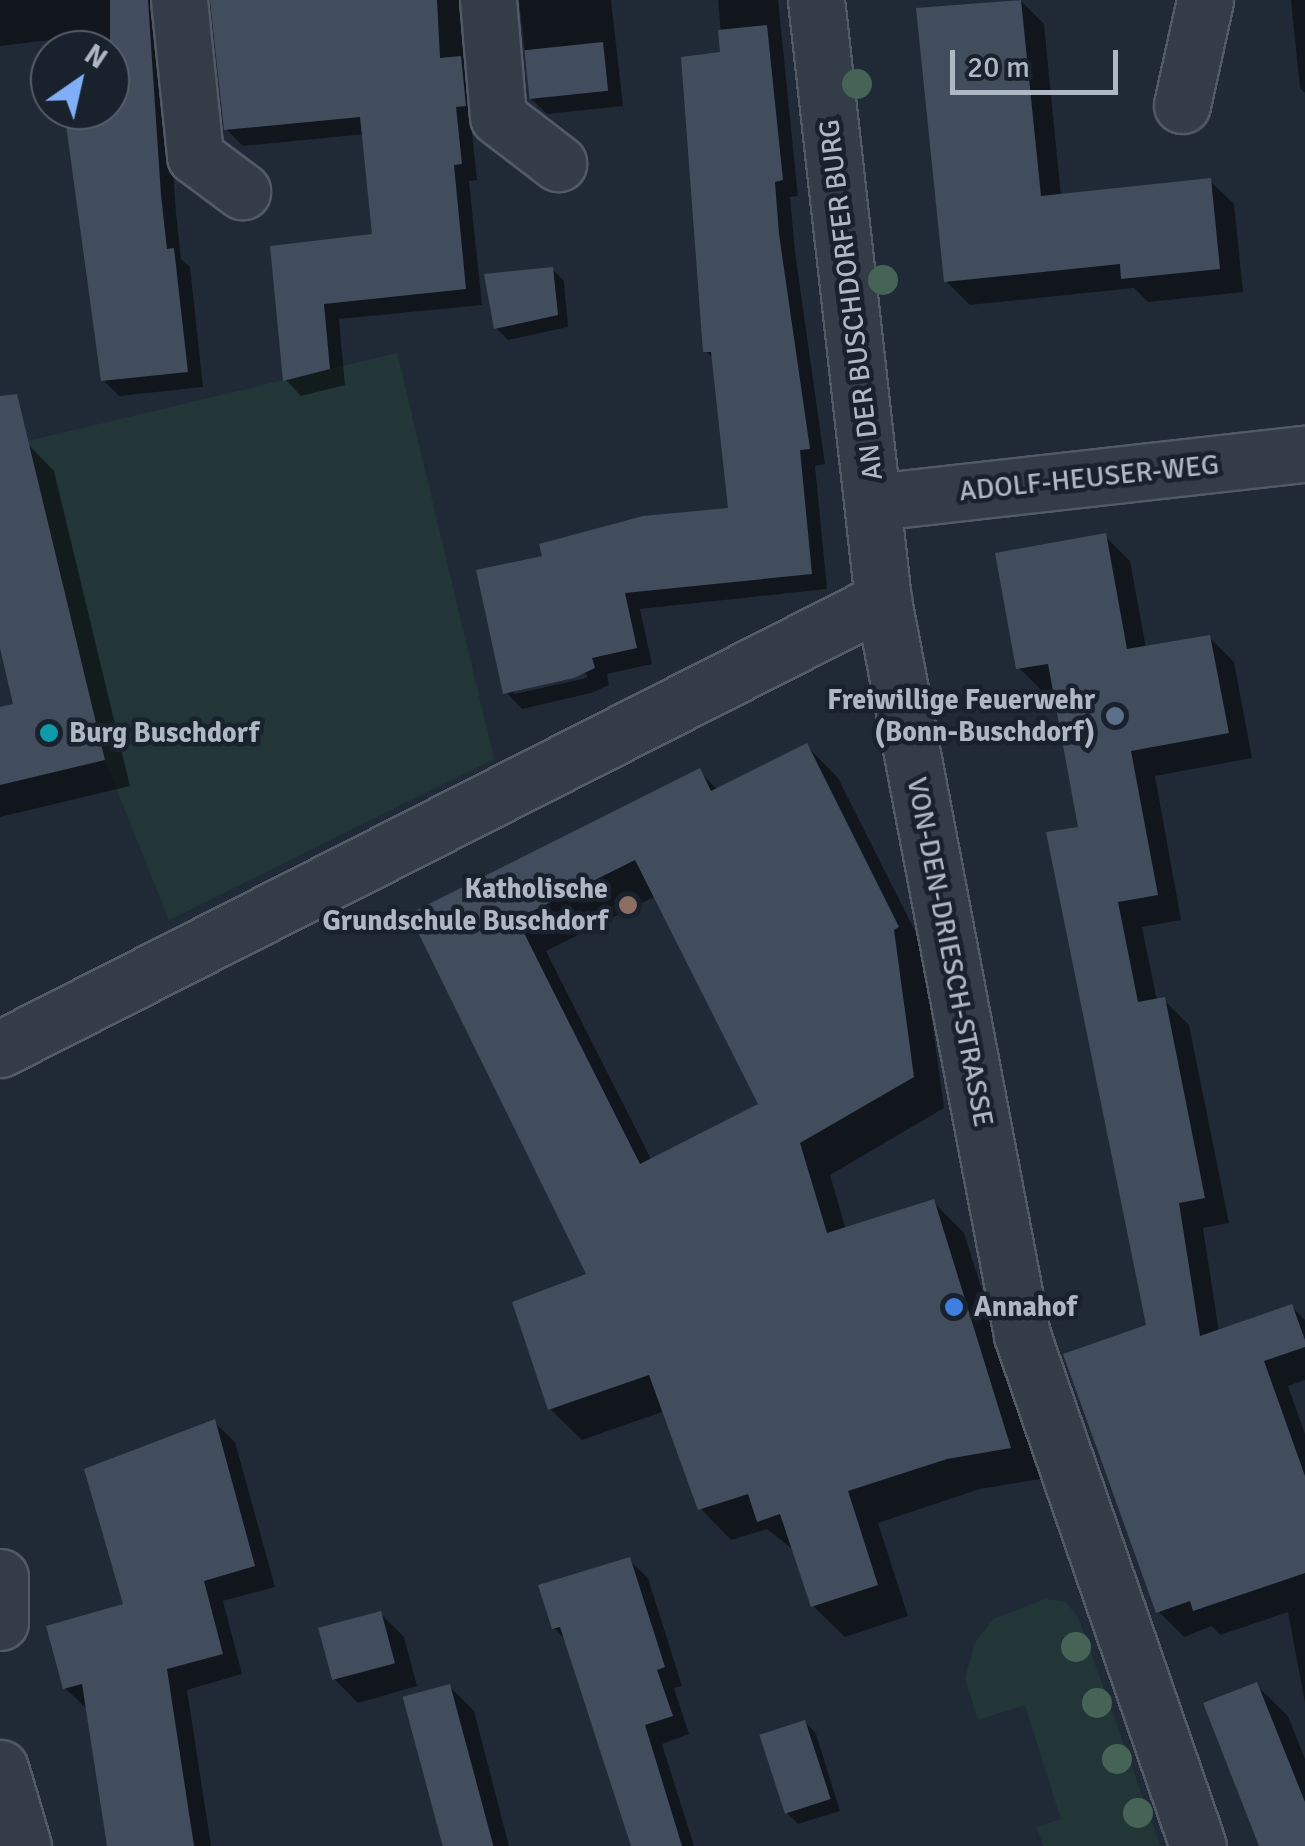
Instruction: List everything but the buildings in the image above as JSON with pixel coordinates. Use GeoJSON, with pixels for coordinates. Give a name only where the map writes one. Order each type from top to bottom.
{"type":"FeatureCollection","features":[{"type":"Feature","properties":{"kind":"street"},"geometry":{"type":"LineString","coordinates":[[179,0],[194,156],[242,191]]}},
{"type":"Feature","properties":{"kind":"street"},"geometry":{"type":"LineString","coordinates":[[488,0],[498,117],[558,163]]}},
{"type":"Feature","properties":{"kind":"street","name":"AN DER BUSCHDORFER BURG"},"geometry":{"type":"LineString","coordinates":[[816,0],[884,600]]}},
{"type":"Feature","properties":{"kind":"street"},"geometry":{"type":"LineString","coordinates":[[1182,105],[1205,0]]}},
{"type":"Feature","properties":{"kind":"street","name":"ADOLF-HEUSER-WEG"},"geometry":{"type":"LineString","coordinates":[[874,502],[1305,454]]}},
{"type":"Feature","properties":{"kind":"street"},"geometry":{"type":"LineString","coordinates":[[0,1049],[884,600]]}},
{"type":"Feature","properties":{"kind":"street","name":"VON-DEN-DRIESCH-STRASSE"},"geometry":{"type":"LineString","coordinates":[[884,600],[1022,1335],[1198,1846]]}},
{"type":"Feature","properties":{"kind":"street"},"geometry":{"type":"LineString","coordinates":[[0,1577],[0,1622]]}},
{"type":"Feature","properties":{"kind":"street"},"geometry":{"type":"LineString","coordinates":[[0,1768],[23,1846]]}},
{"type":"Feature","properties":{"kind":"green space"},"geometry":{"type":"Polygon","coordinates":[[[397,353],[494,759],[169,920],[105,760],[28,441],[397,353]]]}},
{"type":"Feature","properties":{"kind":"green space"},"geometry":{"type":"Polygon","coordinates":[[[1045,1599],[1066,1602],[1079,1619],[1160,1846],[1043,1846],[1037,1827],[1061,1819],[1025,1705],[978,1720],[965,1678],[975,1643],[993,1619],[1045,1599]]]}},
{"type":"Feature","properties":{"kind":"place","name":"Freiwillige Feuerwehr (Bonn-Buschdorf)"},"geometry":{"type":"Point","coordinates":[1115,716]}},
{"type":"Feature","properties":{"kind":"place","name":"Burg Buschdorf"},"geometry":{"type":"Point","coordinates":[49,733]}},
{"type":"Feature","properties":{"kind":"place","name":"Katholische Grundschule Buschdorf"},"geometry":{"type":"Point","coordinates":[628,905]}},
{"type":"Feature","properties":{"kind":"place","name":"Annahof"},"geometry":{"type":"Point","coordinates":[954,1307]}}]}
